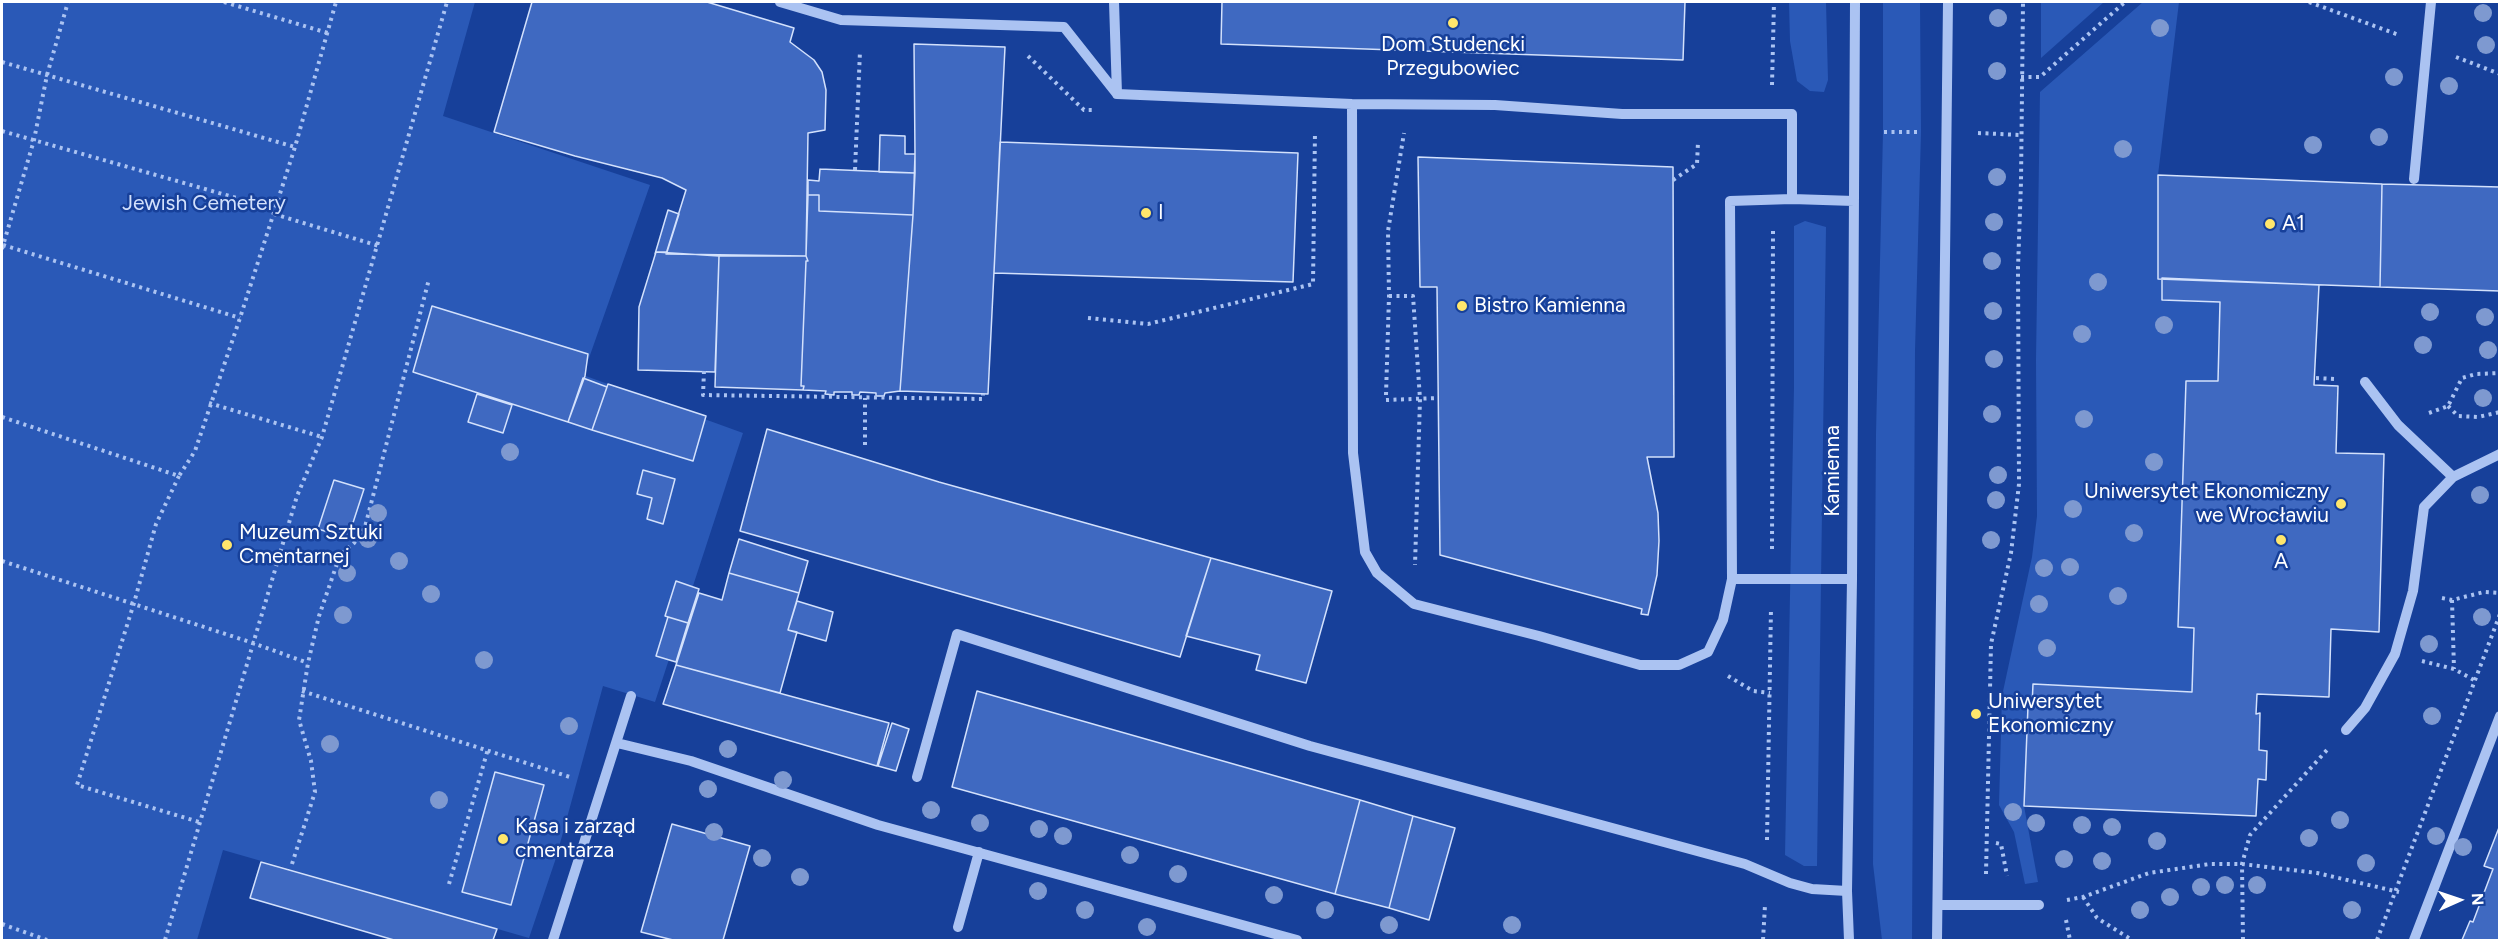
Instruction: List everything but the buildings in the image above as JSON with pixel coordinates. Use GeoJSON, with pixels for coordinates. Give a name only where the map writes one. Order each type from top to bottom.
{"type":"FeatureCollection","features":[{"type":"Feature","properties":{"kind":"street"},"geometry":{"type":"LineString","coordinates":[[780,2],[841,20],[1064,27],[1117,94],[1352,104],[1495,105],[1622,114],[1792,114],[1792,200]]}},
{"type":"Feature","properties":{"kind":"street"},"geometry":{"type":"LineString","coordinates":[[1114,2],[1117,94]]}},
{"type":"Feature","properties":{"kind":"street","name":"Kamienna"},"geometry":{"type":"LineString","coordinates":[[1849,940],[1847,891],[1852,579],[1855,2]]}},
{"type":"Feature","properties":{"kind":"street"},"geometry":{"type":"LineString","coordinates":[[1937,940],[1948,2]]}},
{"type":"Feature","properties":{"kind":"street"},"geometry":{"type":"LineString","coordinates":[[2414,179],[2431,2]]}},
{"type":"Feature","properties":{"kind":"street"},"geometry":{"type":"LineString","coordinates":[[1352,104],[1353,453],[1365,552],[1377,573],[1414,604],[1640,665],[1679,665],[1708,652],[1723,620],[1732,579],[1730,201],[1854,201]]}},
{"type":"Feature","properties":{"kind":"street"},"geometry":{"type":"LineString","coordinates":[[2366,381],[2398,425],[2453,477]]}},
{"type":"Feature","properties":{"kind":"street"},"geometry":{"type":"LineString","coordinates":[[2346,730],[2365,708],[2396,654],[2413,591],[2424,507],[2453,477],[2499,454]]}},
{"type":"Feature","properties":{"kind":"street"},"geometry":{"type":"LineString","coordinates":[[1732,579],[1852,579]]}},
{"type":"Feature","properties":{"kind":"street"},"geometry":{"type":"LineString","coordinates":[[917,777],[957,634],[1310,746],[1473,789],[1766,872],[1790,883],[1812,889],[1847,891]]}},
{"type":"Feature","properties":{"kind":"street"},"geometry":{"type":"LineString","coordinates":[[553,940],[631,696]]}},
{"type":"Feature","properties":{"kind":"street"},"geometry":{"type":"LineString","coordinates":[[2415,940],[2499,716]]}},
{"type":"Feature","properties":{"kind":"street"},"geometry":{"type":"LineString","coordinates":[[617,742],[691,761],[878,825],[979,852],[1259,935],[1297,940]]}},
{"type":"Feature","properties":{"kind":"street"},"geometry":{"type":"LineString","coordinates":[[957,927],[979,852]]}},
{"type":"Feature","properties":{"kind":"street"},"geometry":{"type":"LineString","coordinates":[[1938,905],[2039,905]]}},
{"type":"Feature","properties":{"kind":"path"},"geometry":{"type":"LineString","coordinates":[[68,2],[47,75],[34,140],[2,247],[240,318]]}},
{"type":"Feature","properties":{"kind":"path"},"geometry":{"type":"LineString","coordinates":[[224,2],[328,33]]}},
{"type":"Feature","properties":{"kind":"path"},"geometry":{"type":"LineString","coordinates":[[199,822],[77,785],[134,603],[156,524],[179,476],[195,451],[209,403],[240,318],[295,147],[336,2]]}},
{"type":"Feature","properties":{"kind":"path"},"geometry":{"type":"LineString","coordinates":[[165,940],[297,496],[322,437],[379,246],[447,2]]}},
{"type":"Feature","properties":{"kind":"path"},"geometry":{"type":"LineString","coordinates":[[1771,115],[1774,2]]}},
{"type":"Feature","properties":{"kind":"path"},"geometry":{"type":"LineString","coordinates":[[1986,841],[1991,644],[2011,553],[2019,484],[2018,268],[2023,2]]}},
{"type":"Feature","properties":{"kind":"path"},"geometry":{"type":"LineString","coordinates":[[2021,77],[2040,77],[2125,2]]}},
{"type":"Feature","properties":{"kind":"path"},"geometry":{"type":"LineString","coordinates":[[2,62],[295,147]]}},
{"type":"Feature","properties":{"kind":"path"},"geometry":{"type":"LineString","coordinates":[[1386,411],[1388,231],[1405,124]]}},
{"type":"Feature","properties":{"kind":"path"},"geometry":{"type":"LineString","coordinates":[[2,131],[275,211],[379,246]]}},
{"type":"Feature","properties":{"kind":"path"},"geometry":{"type":"LineString","coordinates":[[1088,318],[1148,324],[1313,284],[1315,131]]}},
{"type":"Feature","properties":{"kind":"path"},"geometry":{"type":"LineString","coordinates":[[1883,132],[1921,132]]}},
{"type":"Feature","properties":{"kind":"path"},"geometry":{"type":"LineString","coordinates":[[1673,180],[1697,164],[1698,133]]}},
{"type":"Feature","properties":{"kind":"path"},"geometry":{"type":"LineString","coordinates":[[1968,133],[2021,135]]}},
{"type":"Feature","properties":{"kind":"path"},"geometry":{"type":"LineString","coordinates":[[1763,940],[1770,693],[1771,200]]}},
{"type":"Feature","properties":{"kind":"path"},"geometry":{"type":"LineString","coordinates":[[292,864],[315,792],[311,760],[299,720],[308,663],[320,616],[340,555],[354,543],[365,527],[429,279]]}},
{"type":"Feature","properties":{"kind":"path"},"geometry":{"type":"LineString","coordinates":[[1389,296],[1413,296],[1420,399],[1415,561],[1406,555]]}},
{"type":"Feature","properties":{"kind":"path"},"geometry":{"type":"LineString","coordinates":[[704,371],[703,395],[983,399],[983,394]]}},
{"type":"Feature","properties":{"kind":"path"},"geometry":{"type":"LineString","coordinates":[[2499,373],[2476,374],[2462,378],[2448,406],[2458,416],[2499,415]]}},
{"type":"Feature","properties":{"kind":"path"},"geometry":{"type":"LineString","coordinates":[[865,397],[865,445]]}},
{"type":"Feature","properties":{"kind":"path"},"geometry":{"type":"LineString","coordinates":[[1386,400],[1438,398]]}},
{"type":"Feature","properties":{"kind":"path"},"geometry":{"type":"LineString","coordinates":[[209,403],[322,437]]}},
{"type":"Feature","properties":{"kind":"path"},"geometry":{"type":"LineString","coordinates":[[2,417],[179,476]]}},
{"type":"Feature","properties":{"kind":"path"},"geometry":{"type":"LineString","coordinates":[[2,561],[134,603],[308,663]]}},
{"type":"Feature","properties":{"kind":"path"},"geometry":{"type":"LineString","coordinates":[[2413,591],[2451,600],[2484,592],[2499,593]]}},
{"type":"Feature","properties":{"kind":"path"},"geometry":{"type":"LineString","coordinates":[[2451,600],[2454,669]]}},
{"type":"Feature","properties":{"kind":"path"},"geometry":{"type":"LineString","coordinates":[[2377,940],[2499,614]]}},
{"type":"Feature","properties":{"kind":"path"},"geometry":{"type":"LineString","coordinates":[[1708,652],[1725,674],[1753,692],[1770,693]]}},
{"type":"Feature","properties":{"kind":"path"},"geometry":{"type":"LineString","coordinates":[[2396,654],[2454,669],[2474,680]]}},
{"type":"Feature","properties":{"kind":"path"},"geometry":{"type":"LineString","coordinates":[[302,691],[603,787]]}},
{"type":"Feature","properties":{"kind":"path"},"geometry":{"type":"LineString","coordinates":[[2243,940],[2242,864],[2250,836],[2346,730]]}},
{"type":"Feature","properties":{"kind":"path"},"geometry":{"type":"LineString","coordinates":[[449,884],[488,749]]}},
{"type":"Feature","properties":{"kind":"path"},"geometry":{"type":"LineString","coordinates":[[2062,901],[2083,897],[2150,873],[2210,864],[2242,864],[2317,873],[2429,901]]}},
{"type":"Feature","properties":{"kind":"path"},"geometry":{"type":"LineString","coordinates":[[2083,897],[2097,918],[2132,940]]}},
{"type":"Feature","properties":{"kind":"path"},"geometry":{"type":"LineString","coordinates":[[2,924],[47,940]]}},
{"type":"Feature","properties":{"kind":"green space","name":"Jewish Cemetery"},"geometry":{"type":"Polygon","coordinates":[[[2,2],[475,2],[443,116],[650,185],[583,375],[743,433],[655,702],[603,686],[556,858],[529,938],[223,850],[197,940],[2,940],[2,2]]]}},
{"type":"Feature","properties":{"kind":"green space"},"geometry":{"type":"Polygon","coordinates":[[[1789,2],[1826,2],[1828,80],[1824,92],[1810,91],[1797,81],[1790,41],[1789,2]]]}},
{"type":"Feature","properties":{"kind":"green space"},"geometry":{"type":"Polygon","coordinates":[[[1883,2],[1920,2],[1921,132],[1915,351],[1912,940],[1882,940],[1873,864],[1876,434],[1883,132],[1883,2]]]}},
{"type":"Feature","properties":{"kind":"green space"},"geometry":{"type":"Polygon","coordinates":[[[2041,2],[2104,2],[2041,58],[2041,2]]]}},
{"type":"Feature","properties":{"kind":"green space"},"geometry":{"type":"Polygon","coordinates":[[[2143,2],[2179,2],[2158,175],[2158,278],[2162,278],[2162,299],[2220,302],[2218,381],[2186,381],[2178,627],[2194,628],[2192,692],[2033,684],[2032,706],[2028,706],[2024,806],[2038,882],[2025,884],[2014,832],[1999,805],[2002,696],[2032,557],[2037,516],[2036,360],[2040,92],[2143,2]]]}},
{"type":"Feature","properties":{"kind":"green space"},"geometry":{"type":"Polygon","coordinates":[[[1805,221],[1826,227],[1817,866],[1804,866],[1785,855],[1794,387],[1794,226],[1805,221]]]}},
{"type":"Feature","properties":{"kind":"place","name":"Dom Studencki Przegubowiec"},"geometry":{"type":"Point","coordinates":[1453,23]}},
{"type":"Feature","properties":{"kind":"place","name":"I"},"geometry":{"type":"Point","coordinates":[1146,213]}},
{"type":"Feature","properties":{"kind":"place","name":"A1"},"geometry":{"type":"Point","coordinates":[2270,224]}},
{"type":"Feature","properties":{"kind":"place","name":"Bistro Kamienna"},"geometry":{"type":"Point","coordinates":[1462,306]}},
{"type":"Feature","properties":{"kind":"place","name":"Uniwersytet Ekonomiczny we Wrocławiu"},"geometry":{"type":"Point","coordinates":[2341,504]}},
{"type":"Feature","properties":{"kind":"place","name":"A"},"geometry":{"type":"Point","coordinates":[2281,540]}},
{"type":"Feature","properties":{"kind":"place","name":"Muzeum Sztuki Cmentarnej"},"geometry":{"type":"Point","coordinates":[227,545]}},
{"type":"Feature","properties":{"kind":"place","name":"Uniwersytet Ekonomiczny"},"geometry":{"type":"Point","coordinates":[1976,714]}},
{"type":"Feature","properties":{"kind":"place","name":"Kasa i zarząd cmentarza"},"geometry":{"type":"Point","coordinates":[503,839]}}]}
